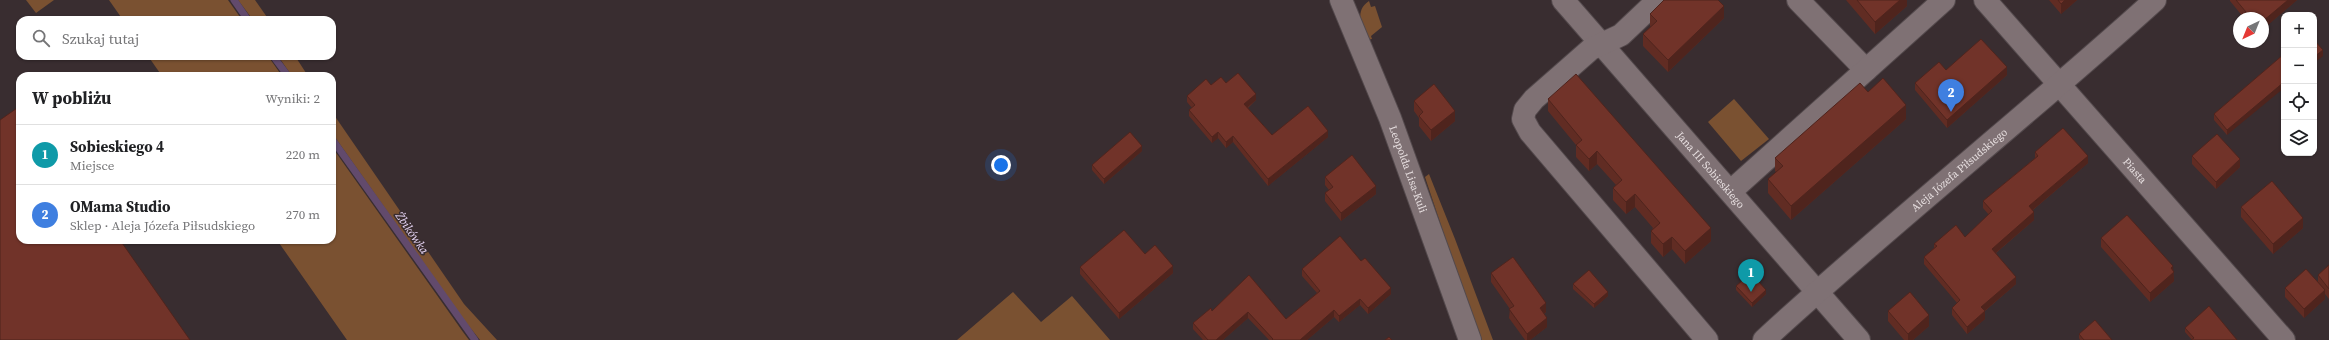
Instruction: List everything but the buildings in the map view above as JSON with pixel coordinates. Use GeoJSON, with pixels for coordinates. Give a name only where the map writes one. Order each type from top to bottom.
{"type":"FeatureCollection","features":[{"type":"Feature","properties":{"kind":"street","name":"Leopolda Lisa-Kuli"},"geometry":{"type":"LineString","coordinates":[[1341,0],[1390,118],[1470,340]]}},
{"type":"Feature","properties":{"kind":"street","name":"Jana III Sobieskiego"},"geometry":{"type":"LineString","coordinates":[[1563,0],[1731,191],[1859,340]]}},
{"type":"Feature","properties":{"kind":"street"},"geometry":{"type":"LineString","coordinates":[[1658,0],[1621,35],[1591,49],[1534,99],[1525,110],[1522,119],[1530,132],[1707,340]]}},
{"type":"Feature","properties":{"kind":"street"},"geometry":{"type":"LineString","coordinates":[[1798,0],[1866,70]]}},
{"type":"Feature","properties":{"kind":"street"},"geometry":{"type":"LineString","coordinates":[[1731,191],[1944,0]]}},
{"type":"Feature","properties":{"kind":"street","name":"Piasta"},"geometry":{"type":"LineString","coordinates":[[1985,0],[2060,86],[2087,114],[2284,340]]}},
{"type":"Feature","properties":{"kind":"street","name":"Aleja Józefa Piłsudskiego"},"geometry":{"type":"LineString","coordinates":[[1764,340],[1817,291],[2060,86],[2155,0]]}},
{"type":"Feature","properties":{"kind":"shaded area"},"geometry":{"type":"Polygon","coordinates":[[[26,0],[54,0],[36,13],[26,0]]]}},
{"type":"Feature","properties":{"kind":"shaded area"},"geometry":{"type":"Polygon","coordinates":[[[109,0],[228,0],[239,16],[120,16],[109,0]]]}},
{"type":"Feature","properties":{"kind":"shaded area"},"geometry":{"type":"Polygon","coordinates":[[[238,0],[255,0],[266,16],[250,16],[238,0]]]}},
{"type":"Feature","properties":{"kind":"shaded area"},"geometry":{"type":"Polygon","coordinates":[[[1369,1],[1371,7],[1375,6],[1382,27],[1371,36],[1372,39],[1366,40],[1361,24],[1360,14],[1364,5],[1369,1]]]}},
{"type":"Feature","properties":{"kind":"shaded area"},"geometry":{"type":"Polygon","coordinates":[[[151,60],[271,60],[279,72],[159,72],[151,60]]]}},
{"type":"Feature","properties":{"kind":"shaded area"},"geometry":{"type":"Polygon","coordinates":[[[281,60],[298,60],[305,72],[289,72],[281,60]]]}},
{"type":"Feature","properties":{"kind":"shaded area"},"geometry":{"type":"Polygon","coordinates":[[[1734,99],[1769,139],[1741,161],[1708,122],[1734,99]]]}},
{"type":"Feature","properties":{"kind":"shaded area"},"geometry":{"type":"Polygon","coordinates":[[[336,118],[464,304],[497,340],[480,340],[464,320],[336,139],[336,118]]]}},
{"type":"Feature","properties":{"kind":"shaded area"},"geometry":{"type":"Polygon","coordinates":[[[336,153],[469,340],[347,340],[280,244],[336,244],[336,153]]]}},
{"type":"Feature","properties":{"kind":"shaded area"},"geometry":{"type":"Polygon","coordinates":[[[1429,174],[1493,340],[1479,340],[1425,177],[1429,174]]]}},
{"type":"Feature","properties":{"kind":"shaded area"},"geometry":{"type":"Polygon","coordinates":[[[1013,292],[1041,322],[1072,296],[1110,340],[957,340],[1013,292]]]}},
{"type":"Feature","properties":{"kind":"waterway","name":"Żbikówka"},"geometry":{"type":"LineString","coordinates":[[234,0],[245,16]]}},
{"type":"Feature","properties":{"kind":"waterway","name":"Żbikówka"},"geometry":{"type":"LineString","coordinates":[[276,60],[285,72]]}},
{"type":"Feature","properties":{"kind":"waterway","name":"Żbikówka"},"geometry":{"type":"LineString","coordinates":[[336,145],[475,340]]}},
{"type":"Feature","properties":{"kind":"place","name":"OMama Studio"},"geometry":{"type":"Point","coordinates":[1951,112]}},
{"type":"Feature","properties":{"kind":"place","name":"Sobieskiego 4"},"geometry":{"type":"Point","coordinates":[1751,292]}}]}
